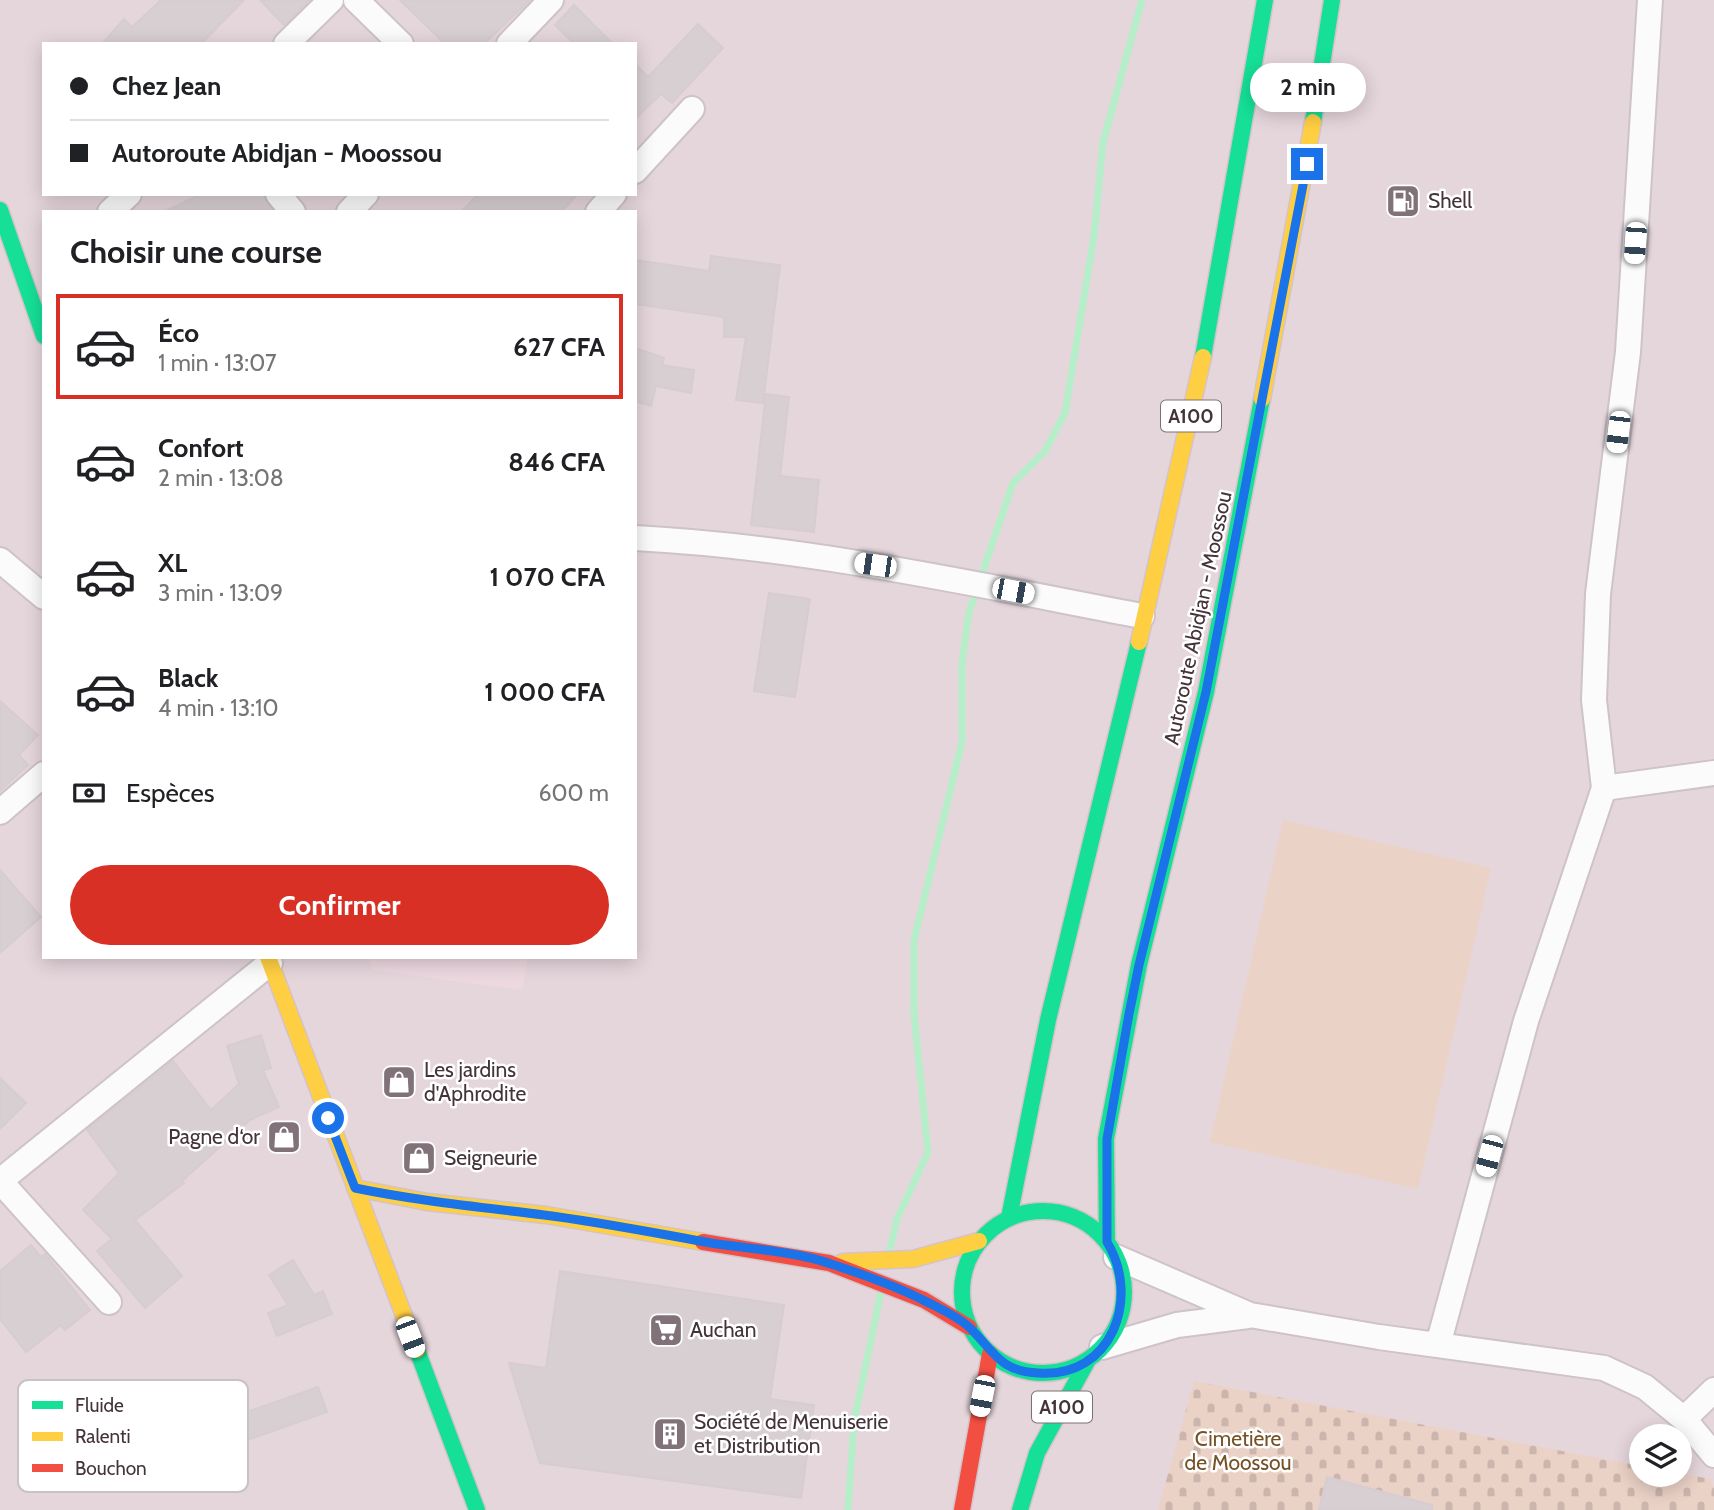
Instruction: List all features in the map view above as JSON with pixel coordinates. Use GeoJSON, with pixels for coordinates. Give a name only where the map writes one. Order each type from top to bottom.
{"type":"FeatureCollection","features":[{"type":"Feature","properties":{"kind":"main road","name":"A100"},"geometry":{"type":"LineString","coordinates":[[1009,1218],[1024,1126],[1188,431],[1242,145],[1265,0]]}},
{"type":"Feature","properties":{"kind":"main road","name":"Autoroute Abidjan - Moossou"},"geometry":{"type":"LineString","coordinates":[[1111,1249],[1107,1139],[1139,965],[1206,692],[1307,164],[1332,0]]}},
{"type":"Feature","properties":{"kind":"main road"},"geometry":{"type":"LineString","coordinates":[[0,209],[36,282],[42,322]]}},
{"type":"Feature","properties":{"kind":"main road"},"geometry":{"type":"LineString","coordinates":[[269,960],[477,1510]]}},
{"type":"Feature","properties":{"kind":"main road"},"geometry":{"type":"LineString","coordinates":[[355,1188],[427,1202],[546,1215],[829,1263],[924,1300],[969,1327],[990,1354],[1013,1368],[1039,1374],[1065,1371],[1095,1354],[1116,1328],[1123,1304],[1123,1280],[1111,1249],[1087,1224],[1062,1213],[1035,1211],[1009,1218],[979,1241],[913,1259],[829,1263]]}},
{"type":"Feature","properties":{"kind":"main road"},"geometry":{"type":"LineString","coordinates":[[969,1327],[963,1306],[962,1283],[968,1261],[979,1241]]}},
{"type":"Feature","properties":{"kind":"main road"},"geometry":{"type":"LineString","coordinates":[[962,1510],[990,1354]]}},
{"type":"Feature","properties":{"kind":"main road","name":"A100"},"geometry":{"type":"LineString","coordinates":[[1020,1510],[1037,1453],[1095,1354]]}},
{"type":"Feature","properties":{"kind":"street"},"geometry":{"type":"LineString","coordinates":[[288,42],[331,0]]}},
{"type":"Feature","properties":{"kind":"street"},"geometry":{"type":"LineString","coordinates":[[356,0],[399,42]]}},
{"type":"Feature","properties":{"kind":"street"},"geometry":{"type":"LineString","coordinates":[[511,42],[551,0]]}},
{"type":"Feature","properties":{"kind":"street"},"geometry":{"type":"LineString","coordinates":[[1438,1345],[1526,1021],[1604,788],[1594,700],[1598,594],[1628,352],[1650,0]]}},
{"type":"Feature","properties":{"kind":"street"},"geometry":{"type":"LineString","coordinates":[[637,169],[692,109]]}},
{"type":"Feature","properties":{"kind":"street"},"geometry":{"type":"LineString","coordinates":[[112,210],[127,196]]}},
{"type":"Feature","properties":{"kind":"street"},"geometry":{"type":"LineString","coordinates":[[280,196],[291,210]]}},
{"type":"Feature","properties":{"kind":"street"},"geometry":{"type":"LineString","coordinates":[[351,210],[364,196]]}},
{"type":"Feature","properties":{"kind":"street"},"geometry":{"type":"LineString","coordinates":[[600,210],[612,196]]}},
{"type":"Feature","properties":{"kind":"street"},"geometry":{"type":"LineString","coordinates":[[637,538],[789,552],[900,568],[1143,616]]}},
{"type":"Feature","properties":{"kind":"street"},"geometry":{"type":"LineString","coordinates":[[0,560],[42,595]]}},
{"type":"Feature","properties":{"kind":"street"},"geometry":{"type":"LineString","coordinates":[[1604,788],[1714,773]]}},
{"type":"Feature","properties":{"kind":"street"},"geometry":{"type":"LineString","coordinates":[[0,812],[42,776]]}},
{"type":"Feature","properties":{"kind":"street"},"geometry":{"type":"LineString","coordinates":[[109,1302],[0,1181],[269,960]]}},
{"type":"Feature","properties":{"kind":"street"},"geometry":{"type":"LineString","coordinates":[[1111,1249],[1250,1315],[1605,1368],[1645,1387],[1684,1419],[1714,1455]]}},
{"type":"Feature","properties":{"kind":"street"},"geometry":{"type":"LineString","coordinates":[[1095,1354],[1177,1325],[1250,1315]]}},
{"type":"Feature","properties":{"kind":"street"},"geometry":{"type":"LineString","coordinates":[[1684,1419],[1714,1390]]}},
{"type":"Feature","properties":{"kind":"shaded area"},"geometry":{"type":"Polygon","coordinates":[[[0,0],[1714,0],[1714,1510],[0,1510],[0,0]]]}},
{"type":"Feature","properties":{"kind":"shaded area"},"geometry":{"type":"Polygon","coordinates":[[[369,959],[528,959],[522,990],[373,970],[369,959]]]}},
{"type":"Feature","properties":{"kind":"green space"},"geometry":{"type":"Polygon","coordinates":[[[1283,820],[1491,868],[1418,1189],[1210,1142],[1283,820]]]}},
{"type":"Feature","properties":{"kind":"green space","name":"Cimetière de Moossou"},"geometry":{"type":"Polygon","coordinates":[[[1194,1381],[1629,1464],[1629,1487],[1692,1487],[1692,1475],[1710,1479],[1714,1487],[1714,1510],[1158,1510],[1194,1381]]]}},
{"type":"Feature","properties":{"kind":"building"},"geometry":{"type":"Polygon","coordinates":[[[161,0],[244,0],[203,42],[104,42],[124,19],[132,27],[161,0]]]}},
{"type":"Feature","properties":{"kind":"building"},"geometry":{"type":"Polygon","coordinates":[[[260,0],[310,0],[284,25],[260,0]]]}},
{"type":"Feature","properties":{"kind":"building"},"geometry":{"type":"Polygon","coordinates":[[[400,0],[530,0],[486,42],[443,42],[400,0]]]}},
{"type":"Feature","properties":{"kind":"building"},"geometry":{"type":"Polygon","coordinates":[[[574,5],[611,42],[572,42],[555,25],[574,5]]]}},
{"type":"Feature","properties":{"kind":"building"},"geometry":{"type":"Polygon","coordinates":[[[698,24],[723,48],[672,103],[661,94],[637,117],[637,66],[648,77],[698,24]]]}},
{"type":"Feature","properties":{"kind":"building"},"geometry":{"type":"Polygon","coordinates":[[[197,196],[264,196],[272,210],[168,210],[197,196]]]}},
{"type":"Feature","properties":{"kind":"building"},"geometry":{"type":"Polygon","coordinates":[[[476,196],[576,196],[563,210],[463,210],[476,196]]]}},
{"type":"Feature","properties":{"kind":"building"},"geometry":{"type":"Polygon","coordinates":[[[711,256],[780,265],[763,403],[736,400],[746,337],[724,337],[724,317],[637,304],[637,260],[709,271],[711,256]]]}},
{"type":"Feature","properties":{"kind":"building"},"geometry":{"type":"Polygon","coordinates":[[[637,349],[664,358],[662,365],[694,370],[691,393],[656,386],[651,406],[637,402],[637,349]]]}},
{"type":"Feature","properties":{"kind":"building"},"geometry":{"type":"Polygon","coordinates":[[[766,394],[789,397],[780,476],[819,480],[814,532],[751,525],[766,394]]]}},
{"type":"Feature","properties":{"kind":"building"},"geometry":{"type":"Polygon","coordinates":[[[769,593],[810,599],[795,697],[754,691],[769,593]]]}},
{"type":"Feature","properties":{"kind":"building"},"geometry":{"type":"Polygon","coordinates":[[[0,701],[38,735],[19,755],[28,765],[0,791],[0,701]]]}},
{"type":"Feature","properties":{"kind":"building"},"geometry":{"type":"Polygon","coordinates":[[[0,870],[41,917],[0,953],[0,870]]]}},
{"type":"Feature","properties":{"kind":"building"},"geometry":{"type":"Polygon","coordinates":[[[261,1035],[271,1068],[263,1070],[279,1107],[250,1120],[182,1181],[184,1183],[135,1220],[182,1276],[145,1308],[97,1251],[112,1239],[83,1210],[119,1173],[87,1130],[173,1061],[211,1110],[239,1084],[227,1046],[261,1035]]]}},
{"type":"Feature","properties":{"kind":"building"},"geometry":{"type":"Polygon","coordinates":[[[0,1078],[26,1103],[0,1129],[0,1078]]]}},
{"type":"Feature","properties":{"kind":"building"},"geometry":{"type":"Polygon","coordinates":[[[31,1245],[41,1257],[45,1254],[90,1310],[65,1330],[61,1325],[26,1352],[0,1319],[0,1271],[31,1245]]]}},
{"type":"Feature","properties":{"kind":"building"},"geometry":{"type":"Polygon","coordinates":[[[293,1260],[314,1295],[323,1291],[332,1314],[277,1336],[268,1313],[288,1305],[269,1275],[293,1260]]]}},
{"type":"Feature","properties":{"kind":"building"},"geometry":{"type":"Polygon","coordinates":[[[560,1271],[784,1305],[770,1399],[814,1405],[801,1498],[540,1463],[509,1363],[546,1368],[560,1271]]]}},
{"type":"Feature","properties":{"kind":"building"},"geometry":{"type":"Polygon","coordinates":[[[318,1387],[327,1412],[250,1439],[248,1412],[318,1387]]]}},
{"type":"Feature","properties":{"kind":"building"},"geometry":{"type":"Polygon","coordinates":[[[1327,1477],[1432,1505],[1432,1510],[1319,1510],[1327,1477]]]}},
{"type":"Feature","properties":{"kind":"waterway"},"geometry":{"type":"LineString","coordinates":[[890,1249],[897,1219],[928,1152],[914,1014],[914,940],[962,742],[962,663],[969,612],[1013,483],[1045,451],[1065,413],[1094,236],[1103,142],[1142,0]]}},
{"type":"Feature","properties":{"kind":"waterway"},"geometry":{"type":"LineString","coordinates":[[848,1510],[854,1421],[881,1292]]}},
{"type":"Feature","properties":{"kind":"traffic: fast"},"geometry":{"type":"LineString","coordinates":[[1203,357],[1265,0]]}},
{"type":"Feature","properties":{"kind":"traffic: fast"},"geometry":{"type":"LineString","coordinates":[[1313,122],[1332,0]]}},
{"type":"Feature","properties":{"kind":"traffic: fast"},"geometry":{"type":"LineString","coordinates":[[0,210],[42,330]]}},
{"type":"Feature","properties":{"kind":"traffic: fast"},"geometry":{"type":"LineString","coordinates":[[1107,1242],[1106,1139],[1139,965],[1206,692],[1262,399]]}},
{"type":"Feature","properties":{"kind":"traffic: fast"},"geometry":{"type":"LineString","coordinates":[[1009,1218],[1048,1020],[1139,642]]}},
{"type":"Feature","properties":{"kind":"traffic: fast"},"geometry":{"type":"LineString","coordinates":[[1043,1211],[1074,1217],[1100,1235],[1118,1261],[1124,1292],[1118,1323],[1100,1349],[1074,1367],[1043,1373],[1012,1367],[986,1349],[968,1323],[962,1292],[968,1261],[986,1235],[1012,1217],[1043,1211]]}},
{"type":"Feature","properties":{"kind":"traffic: fast"},"geometry":{"type":"LineString","coordinates":[[417,1350],[477,1510]]}},
{"type":"Feature","properties":{"kind":"traffic: fast"},"geometry":{"type":"LineString","coordinates":[[1020,1510],[1037,1453],[1088,1360]]}},
{"type":"Feature","properties":{"kind":"traffic: slow"},"geometry":{"type":"LineString","coordinates":[[1262,399],[1313,122]]}},
{"type":"Feature","properties":{"kind":"traffic: slow"},"geometry":{"type":"LineString","coordinates":[[1139,642],[1203,357]]}},
{"type":"Feature","properties":{"kind":"traffic: slow"},"geometry":{"type":"LineString","coordinates":[[269,959],[417,1350]]}},
{"type":"Feature","properties":{"kind":"traffic: slow"},"geometry":{"type":"LineString","coordinates":[[355,1188],[427,1202],[546,1215],[703,1242]]}},
{"type":"Feature","properties":{"kind":"traffic: slow"},"geometry":{"type":"LineString","coordinates":[[843,1262],[913,1259],[979,1241]]}},
{"type":"Feature","properties":{"kind":"traffic: jam"},"geometry":{"type":"LineString","coordinates":[[703,1242],[829,1263],[924,1300],[969,1327]]}},
{"type":"Feature","properties":{"kind":"traffic: jam"},"geometry":{"type":"LineString","coordinates":[[962,1510],[990,1354]]}},
{"type":"Feature","properties":{"kind":"place","name":"Shell"},"geometry":{"type":"Point","coordinates":[1403,201]}},
{"type":"Feature","properties":{"kind":"place","name":"Les jardins d'Aphrodite"},"geometry":{"type":"Point","coordinates":[399,1082]}},
{"type":"Feature","properties":{"kind":"place","name":"Pagne d‘or"},"geometry":{"type":"Point","coordinates":[284,1137]}},
{"type":"Feature","properties":{"kind":"place","name":"Seigneurie"},"geometry":{"type":"Point","coordinates":[419,1158]}},
{"type":"Feature","properties":{"kind":"place","name":"Auchan"},"geometry":{"type":"Point","coordinates":[666,1330]}},
{"type":"Feature","properties":{"kind":"place","name":"Société de Menuiserie et Distribution"},"geometry":{"type":"Point","coordinates":[670,1434]}},
{"type":"Feature","properties":{"kind":"route"},"geometry":{"type":"LineString","coordinates":[[328,1118],[355,1188],[427,1202],[546,1215],[829,1263],[924,1300],[969,1327],[990,1354],[1013,1368],[1039,1374],[1065,1371],[1088,1360],[1102,1348],[1116,1328],[1123,1304],[1123,1280],[1116,1257],[1107,1242],[1107,1139],[1139,965],[1206,692],[1261,418],[1307,164]]}}]}
